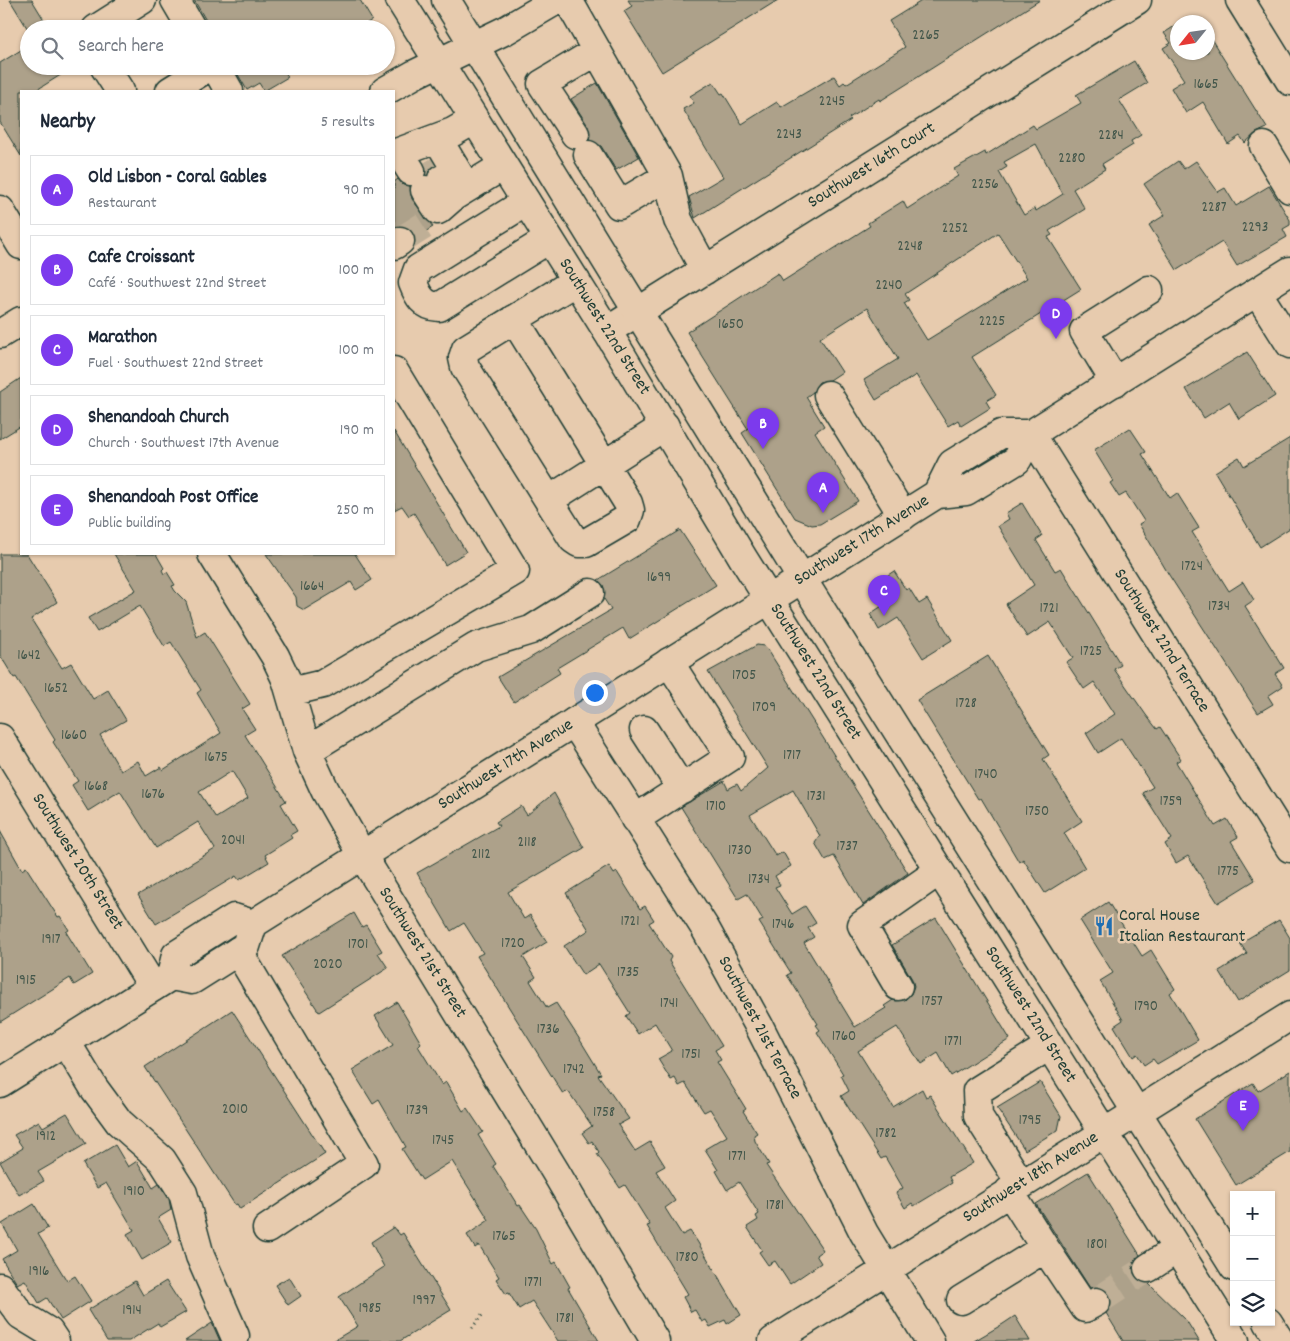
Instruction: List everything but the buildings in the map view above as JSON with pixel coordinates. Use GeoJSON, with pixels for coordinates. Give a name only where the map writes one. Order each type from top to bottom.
{"type":"FeatureCollection","features":[{"type":"Feature","properties":{"kind":"main road"},"geometry":{"type":"LineString","coordinates":[[110,20],[142,0]]}},
{"type":"Feature","properties":{"kind":"main road"},"geometry":{"type":"LineString","coordinates":[[176,0],[186,20]]}},
{"type":"Feature","properties":{"kind":"main road","name":"Southwest 22nd Street"},"geometry":{"type":"LineString","coordinates":[[400,0],[607,331],[768,599],[1235,1341]]}},
{"type":"Feature","properties":{"kind":"main road","name":"Southwest 22nd Street"},"geometry":{"type":"LineString","coordinates":[[446,0],[802,579],[1230,1261]]}},
{"type":"Feature","properties":{"kind":"main road"},"geometry":{"type":"LineString","coordinates":[[387,90],[438,62],[506,30],[557,0]]}},
{"type":"Feature","properties":{"kind":"main road"},"geometry":{"type":"LineString","coordinates":[[568,0],[668,176],[678,220],[705,270]]}},
{"type":"Feature","properties":{"kind":"main road","name":"Southwest 16th Court"},"geometry":{"type":"LineString","coordinates":[[607,331],[1137,0]]}},
{"type":"Feature","properties":{"kind":"main road"},"geometry":{"type":"LineString","coordinates":[[1240,0],[1290,81]]}},
{"type":"Feature","properties":{"kind":"main road"},"geometry":{"type":"LineString","coordinates":[[597,51],[542,84],[619,205],[668,176]]}},
{"type":"Feature","properties":{"kind":"main road"},"geometry":{"type":"LineString","coordinates":[[172,90],[196,75]]}},
{"type":"Feature","properties":{"kind":"main road"},"geometry":{"type":"LineString","coordinates":[[220,75],[228,90]]}},
{"type":"Feature","properties":{"kind":"main road"},"geometry":{"type":"LineString","coordinates":[[426,173],[474,120]]}},
{"type":"Feature","properties":{"kind":"main road"},"geometry":{"type":"LineString","coordinates":[[1264,146],[1290,189]]}},
{"type":"Feature","properties":{"kind":"main road"},"geometry":{"type":"LineString","coordinates":[[426,173],[503,166]]}},
{"type":"Feature","properties":{"kind":"main road"},"geometry":{"type":"LineString","coordinates":[[526,202],[418,269],[413,283],[416,291],[423,302],[431,307],[439,307],[549,239]]}},
{"type":"Feature","properties":{"kind":"main road"},"geometry":{"type":"LineString","coordinates":[[0,210],[20,243]]}},
{"type":"Feature","properties":{"kind":"main road","name":"Southwest 17th Avenue"},"geometry":{"type":"LineString","coordinates":[[253,924],[937,494],[966,492],[1017,460],[1031,434],[1290,271]]}},
{"type":"Feature","properties":{"kind":"main road"},"geometry":{"type":"LineString","coordinates":[[514,319],[606,464],[630,510],[627,519],[586,543],[579,544],[573,538],[465,367],[463,358],[466,349],[514,319],[576,281]]}},
{"type":"Feature","properties":{"kind":"main road"},"geometry":{"type":"LineString","coordinates":[[1115,382],[1084,331],[1149,290]]}},
{"type":"Feature","properties":{"kind":"main road"},"geometry":{"type":"LineString","coordinates":[[1257,292],[1290,344]]}},
{"type":"Feature","properties":{"kind":"main road"},"geometry":{"type":"LineString","coordinates":[[0,334],[20,322]]}},
{"type":"Feature","properties":{"kind":"main road"},"geometry":{"type":"LineString","coordinates":[[290,692],[323,684],[515,571],[395,373]]}},
{"type":"Feature","properties":{"kind":"main road"},"geometry":{"type":"LineString","coordinates":[[828,396],[903,516]]}},
{"type":"Feature","properties":{"kind":"main road"},"geometry":{"type":"LineString","coordinates":[[549,500],[665,426]]}},
{"type":"Feature","properties":{"kind":"main road","name":"Southwest 22nd Terrace"},"geometry":{"type":"LineString","coordinates":[[1031,434],[1290,848]]}},
{"type":"Feature","properties":{"kind":"main road","name":"Southwest 21st Street"},"geometry":{"type":"LineString","coordinates":[[213,555],[275,656],[290,692],[307,751],[325,790],[362,856],[555,1171],[655,1341]]}},
{"type":"Feature","properties":{"kind":"main road"},"geometry":{"type":"LineString","coordinates":[[307,751],[476,647],[531,630],[590,593]]}},
{"type":"Feature","properties":{"kind":"main road"},"geometry":{"type":"LineString","coordinates":[[635,819],[730,757],[669,662]]}},
{"type":"Feature","properties":{"kind":"main road","name":"Southwest 21st Terrace"},"geometry":{"type":"LineString","coordinates":[[574,722],[705,928],[741,992],[864,1233],[930,1341]]}},
{"type":"Feature","properties":{"kind":"main road"},"geometry":{"type":"LineString","coordinates":[[644,730],[682,789]]}},
{"type":"Feature","properties":{"kind":"main road","name":"Southwest 20th Street"},"geometry":{"type":"LineString","coordinates":[[0,738],[162,981]]}},
{"type":"Feature","properties":{"kind":"main road"},"geometry":{"type":"LineString","coordinates":[[898,986],[862,925],[939,871]]}},
{"type":"Feature","properties":{"kind":"main road"},"geometry":{"type":"LineString","coordinates":[[0,1083],[162,981],[176,955],[234,918],[253,924],[246,946],[192,980],[162,981]]}},
{"type":"Feature","properties":{"kind":"main road"},"geometry":{"type":"LineString","coordinates":[[238,951],[364,1164],[267,1230]]}},
{"type":"Feature","properties":{"kind":"main road","name":"Southwest 18th Avenue"},"geometry":{"type":"LineString","coordinates":[[773,1341],[1290,1016]]}},
{"type":"Feature","properties":{"kind":"main road"},"geometry":{"type":"LineString","coordinates":[[66,1042],[94,1088],[119,1122],[162,1160],[183,1193],[200,1256],[236,1336]]}},
{"type":"Feature","properties":{"kind":"main road"},"geometry":{"type":"LineString","coordinates":[[1049,1046],[977,1091],[978,1116],[1045,1248],[1086,1308],[1096,1302]]}},
{"type":"Feature","properties":{"kind":"main road"},"geometry":{"type":"LineString","coordinates":[[961,1300],[1045,1248]]}},
{"type":"Feature","properties":{"kind":"main road"},"geometry":{"type":"LineString","coordinates":[[1148,1268],[1177,1249]]}},
{"type":"Feature","properties":{"kind":"main road"},"geometry":{"type":"LineString","coordinates":[[0,1287],[21,1315],[48,1332],[55,1341]]}},
{"type":"Feature","properties":{"kind":"main road"},"geometry":{"type":"LineString","coordinates":[[1271,1326],[1280,1341]]}},
{"type":"Feature","properties":{"kind":"path"},"geometry":{"type":"LineString","coordinates":[[472,1328],[483,1314]]}},
{"type":"Feature","properties":{"kind":"tunnel"},"geometry":{"type":"LineString","coordinates":[[430,159],[442,179]]}},
{"type":"Feature","properties":{"kind":"tunnel"},"geometry":{"type":"LineString","coordinates":[[400,241],[430,222]]}},
{"type":"Feature","properties":{"kind":"tunnel"},"geometry":{"type":"LineString","coordinates":[[1096,1302],[1148,1268]]}},
{"type":"Feature","properties":{"kind":"place","name":"Shenandoah Church"},"geometry":{"type":"Point","coordinates":[1056,339]}},
{"type":"Feature","properties":{"kind":"place","name":"Cafe Croissant"},"geometry":{"type":"Point","coordinates":[763,449]}},
{"type":"Feature","properties":{"kind":"place","name":"Old Lisbon - Coral Gables"},"geometry":{"type":"Point","coordinates":[823,513]}},
{"type":"Feature","properties":{"kind":"place","name":"Marathon"},"geometry":{"type":"Point","coordinates":[884,616]}},
{"type":"Feature","properties":{"kind":"place","name":"Coral House Italian Restaurant"},"geometry":{"type":"Point","coordinates":[1104,926]}},
{"type":"Feature","properties":{"kind":"place","name":"Shenandoah Post Office"},"geometry":{"type":"Point","coordinates":[1243,1131]}}]}
